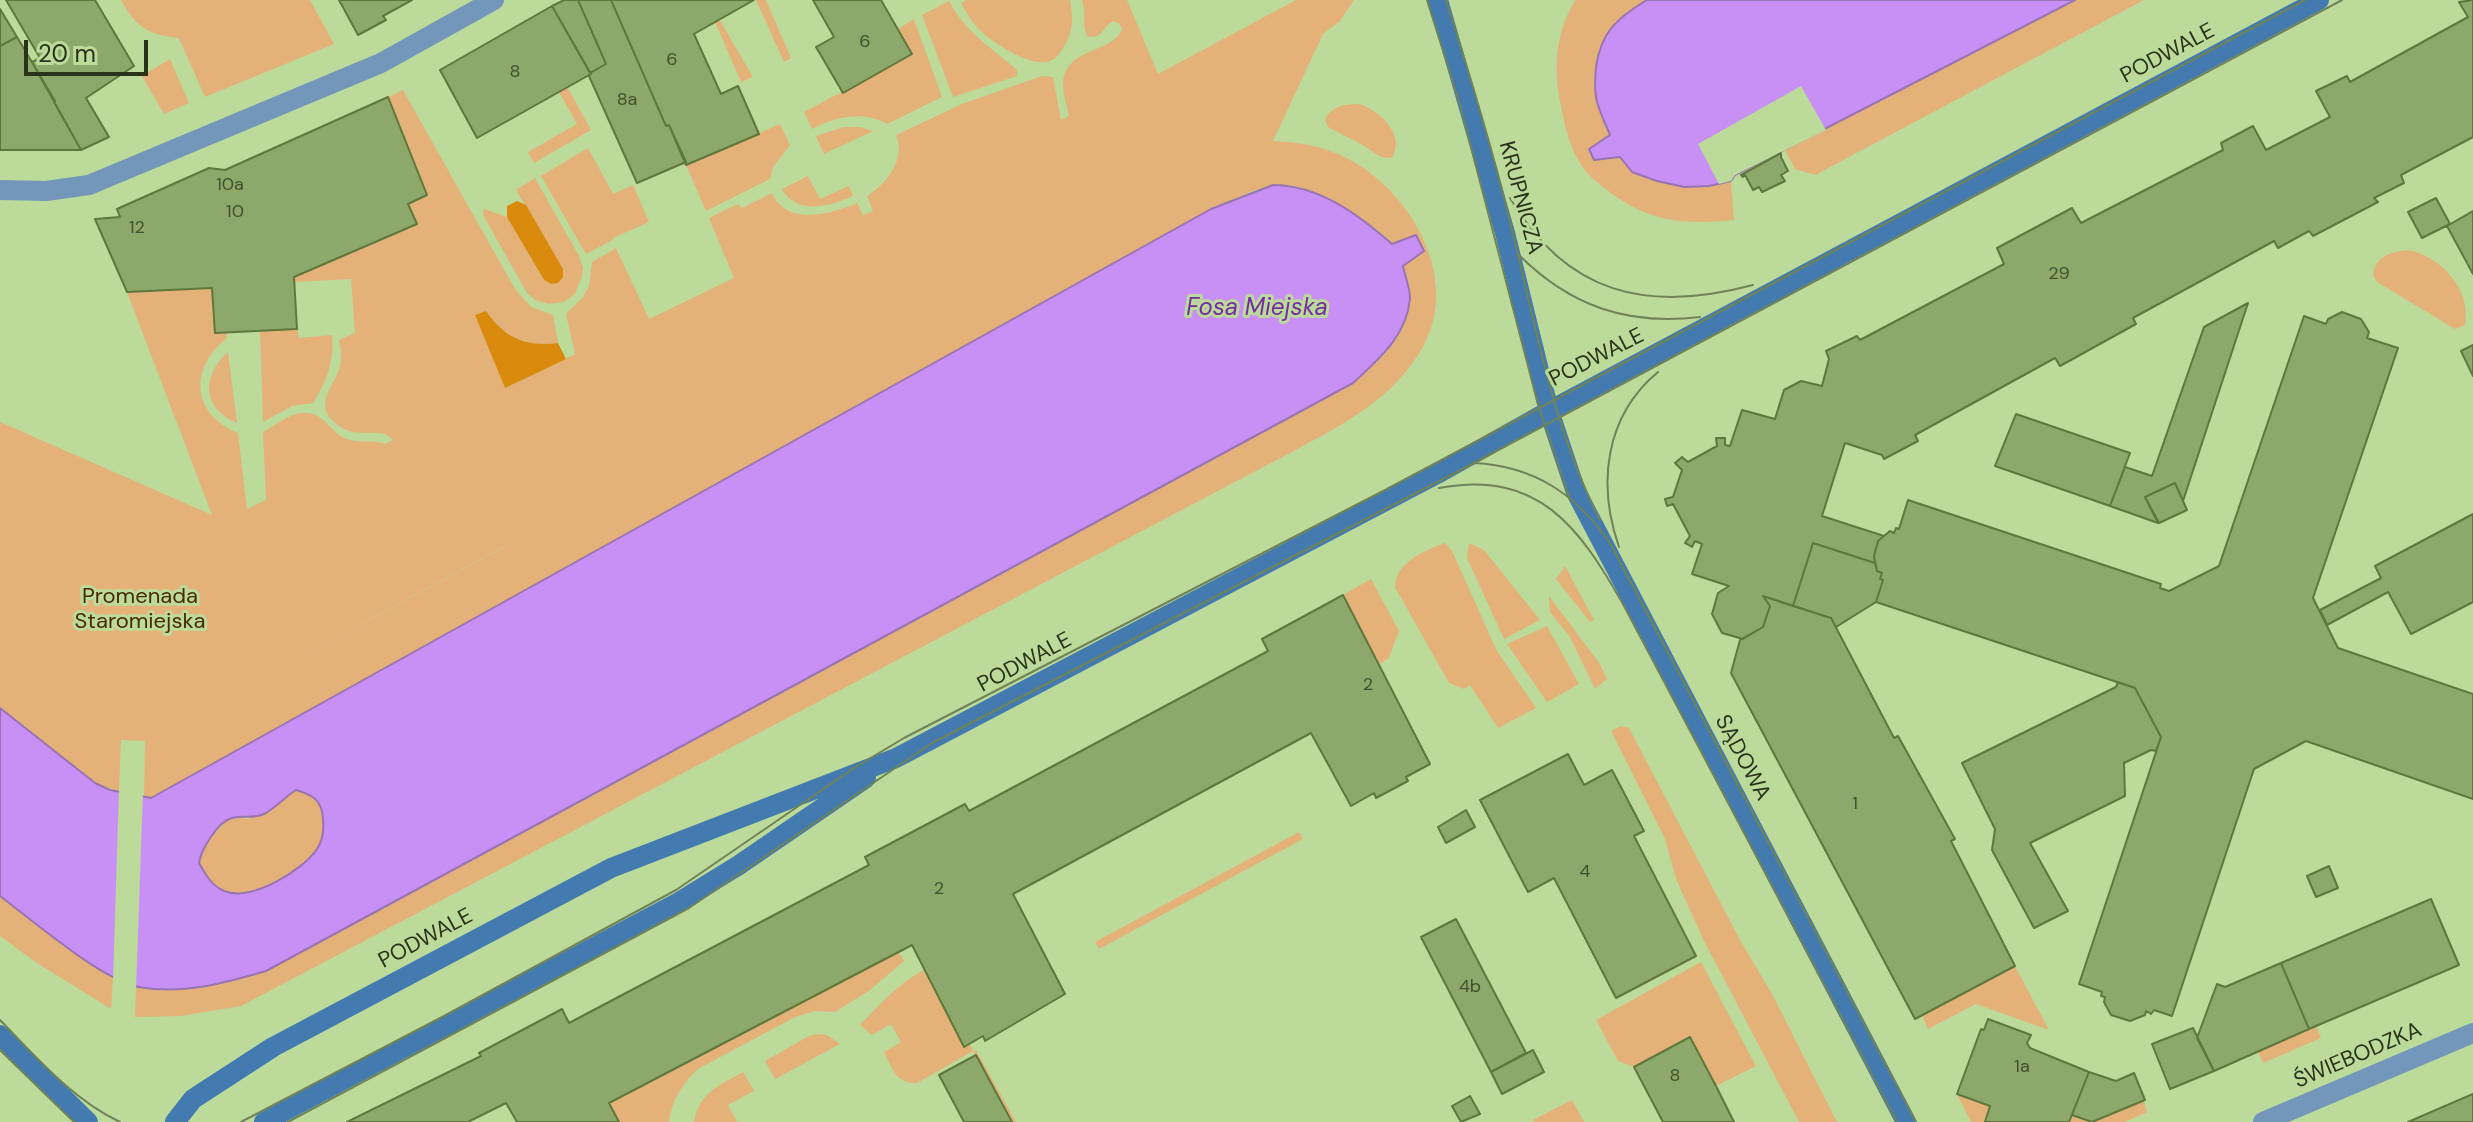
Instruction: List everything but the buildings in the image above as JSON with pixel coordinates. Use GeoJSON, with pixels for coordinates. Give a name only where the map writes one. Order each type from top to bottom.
{"type":"FeatureCollection","features":[{"type":"Feature","properties":{"kind":"street"},"geometry":{"type":"LineString","coordinates":[[0,190],[46,191],[89,185],[381,63],[494,0]]}},
{"type":"Feature","properties":{"kind":"street","name":"KRUPNICZA"},"geometry":{"type":"LineString","coordinates":[[1438,0],[1505,233],[1549,411]]}},
{"type":"Feature","properties":{"kind":"street","name":"PODWALE"},"geometry":{"type":"LineString","coordinates":[[264,1122],[679,902],[896,758],[1437,474],[1549,411],[2319,0]]}},
{"type":"Feature","properties":{"kind":"street","name":"SĄDOWA"},"geometry":{"type":"LineString","coordinates":[[1549,411],[1581,502],[1906,1122]]}},
{"type":"Feature","properties":{"kind":"street","name":"PODWALE"},"geometry":{"type":"LineString","coordinates":[[175,1122],[193,1099],[273,1047],[611,868],[896,758]]}},
{"type":"Feature","properties":{"kind":"street","name":"ŚWIEBODZKA"},"geometry":{"type":"LineString","coordinates":[[2263,1122],[2473,1033]]}},
{"type":"Feature","properties":{"kind":"street"},"geometry":{"type":"LineString","coordinates":[[0,1035],[88,1122]]}},
{"type":"Feature","properties":{"kind":"green space"},"geometry":{"type":"Polygon","coordinates":[[[121,0],[310,0],[334,44],[205,97],[179,38],[159,35],[144,28],[121,0]]]}},
{"type":"Feature","properties":{"kind":"green space"},"geometry":{"type":"Polygon","coordinates":[[[756,0],[766,0],[791,58],[784,62],[756,0]]]}},
{"type":"Feature","properties":{"kind":"green space"},"geometry":{"type":"Polygon","coordinates":[[[966,0],[1070,0],[1071,31],[1055,58],[1034,61],[1015,54],[980,30],[961,3],[966,0]]]}},
{"type":"Feature","properties":{"kind":"green space","name":"Promenada Staromiejska"},"geometry":{"type":"Polygon","coordinates":[[[1082,0],[1127,0],[1158,74],[1296,0],[1354,0],[1340,21],[1323,34],[1273,141],[1322,148],[1363,168],[1405,208],[1421,234],[1431,261],[1436,289],[1434,318],[1424,345],[1397,381],[1364,410],[1308,444],[241,1006],[181,1016],[135,1017],[136,987],[168,990],[266,971],[1353,383],[1389,349],[1403,325],[1408,298],[1405,270],[1393,245],[1384,235],[1323,196],[1304,188],[1285,185],[1243,195],[1211,209],[151,798],[144,796],[145,741],[121,740],[119,792],[95,783],[0,708],[0,422],[212,515],[127,292],[212,288],[215,332],[226,332],[227,338],[206,363],[201,390],[211,414],[238,433],[247,509],[266,500],[263,432],[291,416],[299,413],[314,415],[340,436],[352,440],[385,444],[393,440],[380,433],[347,430],[326,412],[328,392],[341,363],[339,340],[355,333],[351,279],[295,282],[294,277],[416,224],[408,204],[427,194],[388,97],[403,90],[515,289],[531,307],[553,315],[558,343],[546,344],[517,339],[501,328],[486,311],[476,315],[505,388],[575,354],[566,314],[589,286],[592,262],[616,248],[649,319],[734,278],[709,218],[738,204],[742,208],[772,193],[779,204],[799,214],[823,214],[857,203],[863,215],[873,211],[867,196],[893,170],[898,153],[896,135],[962,104],[1042,76],[1053,77],[1061,120],[1069,116],[1063,88],[1066,72],[1080,56],[1109,43],[1122,29],[1120,24],[1113,21],[1099,35],[1087,36],[1082,0]],[[503,547],[226,697],[504,547],[503,547]]]}},
{"type":"Feature","properties":{"kind":"green space"},"geometry":{"type":"Polygon","coordinates":[[[1575,0],[1647,0],[1627,12],[1598,56],[1594,82],[1597,103],[1620,157],[1657,181],[1684,187],[1731,181],[1734,220],[1698,222],[1652,215],[1622,201],[1584,169],[1575,155],[1567,131],[1557,79],[1560,39],[1575,0]]]}},
{"type":"Feature","properties":{"kind":"green space"},"geometry":{"type":"Polygon","coordinates":[[[2075,0],[2144,0],[1815,175],[1795,169],[1785,150],[2075,0]]]}},
{"type":"Feature","properties":{"kind":"green space"},"geometry":{"type":"Polygon","coordinates":[[[949,1],[971,31],[1017,70],[1017,76],[953,97],[922,15],[949,1]]]}},
{"type":"Feature","properties":{"kind":"green space"},"geometry":{"type":"Polygon","coordinates":[[[719,19],[753,77],[741,82],[715,22],[719,19]]]}},
{"type":"Feature","properties":{"kind":"green space"},"geometry":{"type":"Polygon","coordinates":[[[914,19],[942,97],[887,124],[859,116],[830,121],[812,129],[804,112],[911,55],[898,29],[914,19]]]}},
{"type":"Feature","properties":{"kind":"green space"},"geometry":{"type":"Polygon","coordinates":[[[170,59],[189,103],[164,114],[142,76],[170,59]]]}},
{"type":"Feature","properties":{"kind":"green space"},"geometry":{"type":"Polygon","coordinates":[[[568,88],[591,130],[534,163],[528,152],[577,124],[559,92],[568,88]]]}},
{"type":"Feature","properties":{"kind":"green space"},"geometry":{"type":"Polygon","coordinates":[[[1359,104],[1375,112],[1389,125],[1396,141],[1392,158],[1381,157],[1328,127],[1325,120],[1335,109],[1359,104]]]}},
{"type":"Feature","properties":{"kind":"green space"},"geometry":{"type":"Polygon","coordinates":[[[780,124],[790,145],[773,167],[770,179],[706,211],[686,165],[780,124]]]}},
{"type":"Feature","properties":{"kind":"green space"},"geometry":{"type":"Polygon","coordinates":[[[844,127],[873,131],[824,154],[816,136],[844,127]]]}},
{"type":"Feature","properties":{"kind":"green space"},"geometry":{"type":"Polygon","coordinates":[[[588,148],[613,194],[633,185],[649,222],[586,254],[541,176],[588,148]]]}},
{"type":"Feature","properties":{"kind":"green space"},"geometry":{"type":"Polygon","coordinates":[[[808,176],[820,199],[849,186],[853,196],[824,205],[796,203],[782,189],[808,176]]]}},
{"type":"Feature","properties":{"kind":"green space"},"geometry":{"type":"Polygon","coordinates":[[[535,178],[583,267],[575,294],[564,302],[549,304],[535,300],[527,293],[483,215],[484,209],[507,217],[544,280],[551,284],[560,281],[563,269],[516,190],[535,178]]]}},
{"type":"Feature","properties":{"kind":"green space"},"geometry":{"type":"Polygon","coordinates":[[[2408,250],[2432,259],[2452,277],[2464,299],[2465,325],[2455,329],[2377,282],[2373,275],[2377,263],[2390,254],[2408,250]]]}},
{"type":"Feature","properties":{"kind":"green space"},"geometry":{"type":"Polygon","coordinates":[[[297,329],[299,338],[332,335],[331,362],[326,379],[313,403],[292,406],[263,422],[260,331],[297,329]]]}},
{"type":"Feature","properties":{"kind":"green space"},"geometry":{"type":"Polygon","coordinates":[[[228,352],[237,423],[217,409],[209,391],[213,371],[228,352]]]}},
{"type":"Feature","properties":{"kind":"green space"},"geometry":{"type":"Polygon","coordinates":[[[1445,543],[1452,551],[1497,651],[1536,708],[1498,728],[1470,685],[1464,689],[1449,683],[1395,587],[1396,579],[1406,564],[1445,543]]]}},
{"type":"Feature","properties":{"kind":"green space"},"geometry":{"type":"Polygon","coordinates":[[[1469,543],[1484,550],[1540,620],[1504,639],[1467,558],[1469,543]]]}},
{"type":"Feature","properties":{"kind":"green space"},"geometry":{"type":"Polygon","coordinates":[[[1565,566],[1594,620],[1590,622],[1556,579],[1565,566]]]}},
{"type":"Feature","properties":{"kind":"green space"},"geometry":{"type":"Polygon","coordinates":[[[1371,579],[1399,631],[1389,658],[1379,664],[1343,595],[1371,579]]]}},
{"type":"Feature","properties":{"kind":"green space"},"geometry":{"type":"Polygon","coordinates":[[[1549,596],[1600,664],[1607,679],[1595,689],[1570,637],[1550,612],[1549,596]]]}},
{"type":"Feature","properties":{"kind":"green space"},"geometry":{"type":"Polygon","coordinates":[[[1547,626],[1579,684],[1547,702],[1507,644],[1547,626]]]}},
{"type":"Feature","properties":{"kind":"green space"},"geometry":{"type":"Polygon","coordinates":[[[1621,726],[1629,728],[1837,1122],[1799,1122],[1704,941],[1676,879],[1665,839],[1611,731],[1621,726]]]}},
{"type":"Feature","properties":{"kind":"green space"},"geometry":{"type":"Polygon","coordinates":[[[296,790],[312,796],[321,807],[321,842],[310,858],[275,883],[248,893],[235,894],[216,886],[199,863],[205,844],[227,820],[233,817],[249,819],[296,790]]]}},
{"type":"Feature","properties":{"kind":"green space"},"geometry":{"type":"Polygon","coordinates":[[[1299,832],[1303,839],[1099,949],[1095,942],[1299,832]]]}},
{"type":"Feature","properties":{"kind":"green space"},"geometry":{"type":"Polygon","coordinates":[[[0,897],[113,977],[111,1009],[0,936],[0,897]]]}},
{"type":"Feature","properties":{"kind":"green space"},"geometry":{"type":"Polygon","coordinates":[[[898,951],[904,961],[870,990],[835,1012],[815,1011],[795,1017],[698,1069],[679,1093],[669,1122],[619,1122],[609,1103],[898,951]]]}},
{"type":"Feature","properties":{"kind":"green space"},"geometry":{"type":"Polygon","coordinates":[[[1701,962],[1756,1066],[1716,1086],[1690,1038],[1634,1067],[1618,1061],[1596,1020],[1701,962]]]}},
{"type":"Feature","properties":{"kind":"green space"},"geometry":{"type":"Polygon","coordinates":[[[2015,966],[2049,1030],[1976,1004],[1928,1029],[1922,1015],[2015,966]]]}},
{"type":"Feature","properties":{"kind":"green space"},"geometry":{"type":"Polygon","coordinates":[[[924,970],[964,1046],[969,1043],[973,1051],[917,1083],[910,1083],[899,1078],[884,1052],[901,1042],[891,1024],[872,1035],[860,1025],[898,987],[924,970]]]}},
{"type":"Feature","properties":{"kind":"green space"},"geometry":{"type":"Polygon","coordinates":[[[2316,1026],[2321,1038],[2263,1063],[2258,1052],[2316,1026]]]}},
{"type":"Feature","properties":{"kind":"green space"},"geometry":{"type":"Polygon","coordinates":[[[816,1034],[827,1035],[840,1044],[775,1079],[765,1061],[816,1034]]]}},
{"type":"Feature","properties":{"kind":"green space"},"geometry":{"type":"Polygon","coordinates":[[[976,1050],[1016,1122],[1012,1122],[973,1051],[976,1050]]]}},
{"type":"Feature","properties":{"kind":"green space"},"geometry":{"type":"Polygon","coordinates":[[[743,1072],[754,1091],[728,1105],[737,1122],[694,1122],[705,1097],[743,1072]]]}},
{"type":"Feature","properties":{"kind":"green space"},"geometry":{"type":"Polygon","coordinates":[[[1957,1094],[1990,1106],[1985,1122],[1971,1122],[1957,1094]]]}},
{"type":"Feature","properties":{"kind":"green space"},"geometry":{"type":"Polygon","coordinates":[[[1572,1100],[1584,1122],[1534,1122],[1533,1120],[1572,1100]]]}},
{"type":"Feature","properties":{"kind":"green space"},"geometry":{"type":"Polygon","coordinates":[[[2144,1101],[2147,1112],[2125,1122],[2092,1122],[2144,1101]]]}},
{"type":"Feature","properties":{"kind":"green space"},"geometry":{"type":"Polygon","coordinates":[[[2072,1115],[2092,1122],[2069,1122],[2072,1115]]]}},
{"type":"Feature","properties":{"kind":"shaded area"},"geometry":{"type":"Polygon","coordinates":[[[517,201],[526,205],[563,269],[563,277],[558,283],[551,284],[544,280],[507,217],[507,206],[517,201]]]}},
{"type":"Feature","properties":{"kind":"shaded area"},"geometry":{"type":"Polygon","coordinates":[[[486,311],[501,328],[517,339],[558,343],[566,359],[505,388],[475,315],[486,311]]]}},
{"type":"Feature","properties":{"kind":"water"},"geometry":{"type":"Polygon","coordinates":[[[1647,0],[2075,0],[1735,175],[1731,181],[1684,187],[1632,172],[1620,157],[1594,160],[1589,149],[1610,135],[1595,91],[1596,67],[1602,44],[1619,20],[1647,0]]]}},
{"type":"Feature","properties":{"kind":"water","name":"Fosa Miejska"},"geometry":{"type":"Polygon","coordinates":[[[1273,185],[1290,186],[1337,204],[1392,244],[1416,235],[1424,251],[1403,266],[1410,298],[1408,312],[1398,335],[1353,383],[266,971],[187,989],[139,987],[107,974],[88,962],[0,896],[0,708],[95,783],[110,790],[151,798],[1211,209],[1273,185]],[[296,790],[264,814],[232,818],[221,824],[199,863],[212,883],[224,891],[248,892],[288,875],[310,858],[322,838],[321,807],[312,796],[296,790]]]}},
{"type":"Feature","properties":{"kind":"pier"},"geometry":{"type":"Polygon","coordinates":[[[1801,86],[1826,130],[1735,175],[1731,181],[1719,184],[1698,144],[1801,86]]]}},
{"type":"Feature","properties":{"kind":"pier"},"geometry":{"type":"Polygon","coordinates":[[[119,788],[143,792],[136,991],[113,981],[119,788]]]}},
{"type":"Feature","properties":{"kind":"tram line"},"geometry":{"type":"LineString","coordinates":[[1427,0],[1460,105],[1539,408],[1570,500]]}},
{"type":"Feature","properties":{"kind":"tram line"},"geometry":{"type":"LineString","coordinates":[[1446,0],[1495,162],[1557,409],[1583,484],[1600,520]]}},
{"type":"Feature","properties":{"kind":"tram line"},"geometry":{"type":"LineString","coordinates":[[241,1122],[676,890],[854,768],[904,738],[1387,489],[2305,0]]}},
{"type":"Feature","properties":{"kind":"tram line"},"geometry":{"type":"LineString","coordinates":[[288,1122],[689,908],[932,743],[1474,463],[2342,0]]}},
{"type":"Feature","properties":{"kind":"tram line"},"geometry":{"type":"LineString","coordinates":[[1510,198],[1532,231],[1557,256],[1584,276],[1614,288],[1645,295],[1679,297],[1753,285]]}},
{"type":"Feature","properties":{"kind":"tram line"},"geometry":{"type":"LineString","coordinates":[[1519,255],[1559,287],[1602,308],[1649,318],[1700,317]]}},
{"type":"Feature","properties":{"kind":"tram line"},"geometry":{"type":"LineString","coordinates":[[1619,547],[1608,499],[1610,452],[1626,409],[1658,372]]}},
{"type":"Feature","properties":{"kind":"tram line"},"geometry":{"type":"LineString","coordinates":[[1474,463],[1516,470],[1552,486],[1583,510],[1610,543],[1916,1122]]}},
{"type":"Feature","properties":{"kind":"tram line"},"geometry":{"type":"LineString","coordinates":[[1439,488],[1474,484],[1504,487],[1530,496],[1572,529],[1591,552],[1624,606],[1897,1122]]}},
{"type":"Feature","properties":{"kind":"tram line"},"geometry":{"type":"LineString","coordinates":[[0,1020],[71,1090],[120,1122]]}},
{"type":"Feature","properties":{"kind":"tram line"},"geometry":{"type":"LineString","coordinates":[[0,1050],[74,1122]]}}]}
